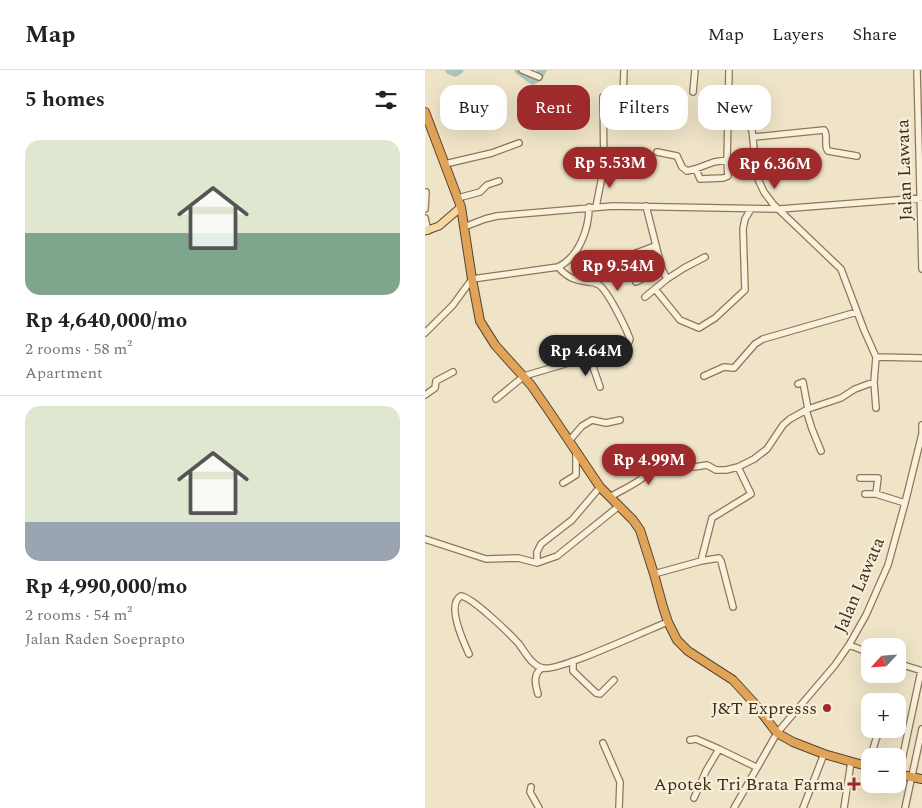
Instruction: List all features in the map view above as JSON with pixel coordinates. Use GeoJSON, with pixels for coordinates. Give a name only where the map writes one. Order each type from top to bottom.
{"type":"FeatureCollection","features":[{"type":"Feature","properties":{"kind":"highway"},"geometry":{"type":"LineString","coordinates":[[426,118],[461,208],[471,279],[480,321],[487,334],[549,410],[600,487],[633,520],[640,530],[668,622],[682,645],[733,680],[777,733],[793,742],[824,754],[861,764]]}},
{"type":"Feature","properties":{"kind":"highway"},"geometry":{"type":"LineString","coordinates":[[906,776],[922,779]]}},
{"type":"Feature","properties":{"kind":"main road"},"geometry":{"type":"LineString","coordinates":[[426,231],[447,221],[461,208]]}},
{"type":"Feature","properties":{"kind":"street"},"geometry":{"type":"LineString","coordinates":[[522,70],[538,74]]}},
{"type":"Feature","properties":{"kind":"street"},"geometry":{"type":"LineString","coordinates":[[425,333],[453,305],[471,279],[558,267],[570,259],[583,238],[604,166],[603,98],[623,96],[624,70]]}},
{"type":"Feature","properties":{"kind":"street"},"geometry":{"type":"LineString","coordinates":[[693,92],[695,70]]}},
{"type":"Feature","properties":{"kind":"street"},"geometry":{"type":"LineString","coordinates":[[729,70],[729,85]]}},
{"type":"Feature","properties":{"kind":"street","name":"Jalan Lawata"},"geometry":{"type":"LineString","coordinates":[[917,70],[922,269]]}},
{"type":"Feature","properties":{"kind":"street"},"geometry":{"type":"LineString","coordinates":[[696,169],[700,179],[728,176],[728,130]]}},
{"type":"Feature","properties":{"kind":"street"},"geometry":{"type":"LineString","coordinates":[[752,130],[759,185],[768,198],[841,269],[876,356],[875,408]]}},
{"type":"Feature","properties":{"kind":"street"},"geometry":{"type":"LineString","coordinates":[[754,137],[824,130],[826,133],[827,150],[857,156]]}},
{"type":"Feature","properties":{"kind":"street"},"geometry":{"type":"LineString","coordinates":[[445,164],[492,153],[519,142]]}},
{"type":"Feature","properties":{"kind":"street"},"geometry":{"type":"LineString","coordinates":[[657,152],[677,156],[682,168],[687,171],[727,160]]}},
{"type":"Feature","properties":{"kind":"street"},"geometry":{"type":"LineString","coordinates":[[458,198],[479,192],[487,184],[499,182]]}},
{"type":"Feature","properties":{"kind":"street"},"geometry":{"type":"LineString","coordinates":[[425,209],[426,192]]}},
{"type":"Feature","properties":{"kind":"street"},"geometry":{"type":"LineString","coordinates":[[464,227],[485,218],[497,216],[593,207],[646,206],[780,209],[921,198]]}},
{"type":"Feature","properties":{"kind":"street"},"geometry":{"type":"LineString","coordinates":[[646,206],[655,246],[667,279]]}},
{"type":"Feature","properties":{"kind":"street"},"geometry":{"type":"LineString","coordinates":[[655,289],[680,320],[691,326],[699,328],[715,318],[745,290],[743,229],[745,219],[751,209]]}},
{"type":"Feature","properties":{"kind":"street"},"geometry":{"type":"LineString","coordinates":[[425,218],[426,231]]}},
{"type":"Feature","properties":{"kind":"street"},"geometry":{"type":"LineString","coordinates":[[612,262],[655,246]]}},
{"type":"Feature","properties":{"kind":"street"},"geometry":{"type":"LineString","coordinates":[[645,297],[667,279],[705,257]]}},
{"type":"Feature","properties":{"kind":"street"},"geometry":{"type":"LineString","coordinates":[[496,399],[523,376],[575,361],[591,360],[629,342],[630,339],[602,287],[598,284],[565,276],[558,267]]}},
{"type":"Feature","properties":{"kind":"street"},"geometry":{"type":"LineString","coordinates":[[636,282],[662,269]]}},
{"type":"Feature","properties":{"kind":"street"},"geometry":{"type":"LineString","coordinates":[[704,376],[724,366],[734,368],[755,344],[763,339],[857,312]]}},
{"type":"Feature","properties":{"kind":"street"},"geometry":{"type":"LineString","coordinates":[[564,342],[575,361]]}},
{"type":"Feature","properties":{"kind":"street"},"geometry":{"type":"LineString","coordinates":[[876,356],[922,358]]}},
{"type":"Feature","properties":{"kind":"street"},"geometry":{"type":"LineString","coordinates":[[591,360],[600,387]]}},
{"type":"Feature","properties":{"kind":"street"},"geometry":{"type":"LineString","coordinates":[[425,395],[435,388],[436,381],[453,372]]}},
{"type":"Feature","properties":{"kind":"street"},"geometry":{"type":"LineString","coordinates":[[798,384],[803,382],[811,429],[821,451]]}},
{"type":"Feature","properties":{"kind":"street"},"geometry":{"type":"LineString","coordinates":[[694,467],[707,465],[717,470],[726,470],[738,467],[767,449],[785,422],[807,410],[841,398],[855,389],[874,382]]}},
{"type":"Feature","properties":{"kind":"street"},"geometry":{"type":"LineString","coordinates":[[569,441],[583,426],[592,420],[606,423],[620,420]]}},
{"type":"Feature","properties":{"kind":"street","name":"Jalan Lawata"},"geometry":{"type":"LineString","coordinates":[[734,808],[777,733],[810,696],[849,645],[866,615],[888,565],[905,504],[922,434],[922,426]]}},
{"type":"Feature","properties":{"kind":"street"},"geometry":{"type":"LineString","coordinates":[[563,483],[576,475],[576,453]]}},
{"type":"Feature","properties":{"kind":"street"},"geometry":{"type":"LineString","coordinates":[[610,497],[653,471],[659,453]]}},
{"type":"Feature","properties":{"kind":"street"},"geometry":{"type":"LineString","coordinates":[[701,561],[712,518],[751,494],[738,467]]}},
{"type":"Feature","properties":{"kind":"street"},"geometry":{"type":"LineString","coordinates":[[860,478],[878,478],[876,494]]}},
{"type":"Feature","properties":{"kind":"street"},"geometry":{"type":"LineString","coordinates":[[537,562],[537,552],[541,544],[572,520],[600,487]]}},
{"type":"Feature","properties":{"kind":"street"},"geometry":{"type":"LineString","coordinates":[[865,494],[876,494],[905,504]]}},
{"type":"Feature","properties":{"kind":"street"},"geometry":{"type":"LineString","coordinates":[[425,539],[486,558],[518,558],[537,562],[557,556],[619,506]]}},
{"type":"Feature","properties":{"kind":"street"},"geometry":{"type":"LineString","coordinates":[[654,574],[719,558],[733,607]]}},
{"type":"Feature","properties":{"kind":"street"},"geometry":{"type":"LineString","coordinates":[[469,654],[455,614],[455,602],[461,596],[468,598],[483,610],[518,644],[534,663],[542,668],[555,667],[573,661],[668,622]]}},
{"type":"Feature","properties":{"kind":"street"},"geometry":{"type":"LineString","coordinates":[[849,645],[861,650]]}},
{"type":"Feature","properties":{"kind":"street"},"geometry":{"type":"LineString","coordinates":[[573,661],[573,671],[596,693],[600,694],[603,692],[613,680]]}},
{"type":"Feature","properties":{"kind":"street"},"geometry":{"type":"LineString","coordinates":[[904,748],[922,671],[906,666]]}},
{"type":"Feature","properties":{"kind":"street"},"geometry":{"type":"LineString","coordinates":[[538,694],[536,676],[542,668]]}},
{"type":"Feature","properties":{"kind":"street"},"geometry":{"type":"LineString","coordinates":[[905,808],[922,729]]}},
{"type":"Feature","properties":{"kind":"street"},"geometry":{"type":"LineString","coordinates":[[690,740],[696,739],[704,742],[757,767]]}},
{"type":"Feature","properties":{"kind":"street"},"geometry":{"type":"LineString","coordinates":[[603,743],[620,782],[619,808]]}},
{"type":"Feature","properties":{"kind":"street"},"geometry":{"type":"LineString","coordinates":[[694,798],[706,771],[719,749]]}},
{"type":"Feature","properties":{"kind":"street"},"geometry":{"type":"LineString","coordinates":[[803,808],[824,754]]}},
{"type":"Feature","properties":{"kind":"street"},"geometry":{"type":"LineString","coordinates":[[844,808],[851,762]]}},
{"type":"Feature","properties":{"kind":"street"},"geometry":{"type":"LineString","coordinates":[[531,787],[530,792],[539,808]]}},
{"type":"Feature","properties":{"kind":"waterway"},"geometry":{"type":"LineString","coordinates":[[450,70],[455,72],[459,70]]}},
{"type":"Feature","properties":{"kind":"waterway"},"geometry":{"type":"LineString","coordinates":[[519,70],[533,80],[538,77],[542,70]]}},
{"type":"Feature","properties":{"kind":"place","name":"J&T Expresss"},"geometry":{"type":"Point","coordinates":[827,708]}},
{"type":"Feature","properties":{"kind":"place","name":"Apotek Tri Brata Farma"},"geometry":{"type":"Point","coordinates":[854,784]}}]}
